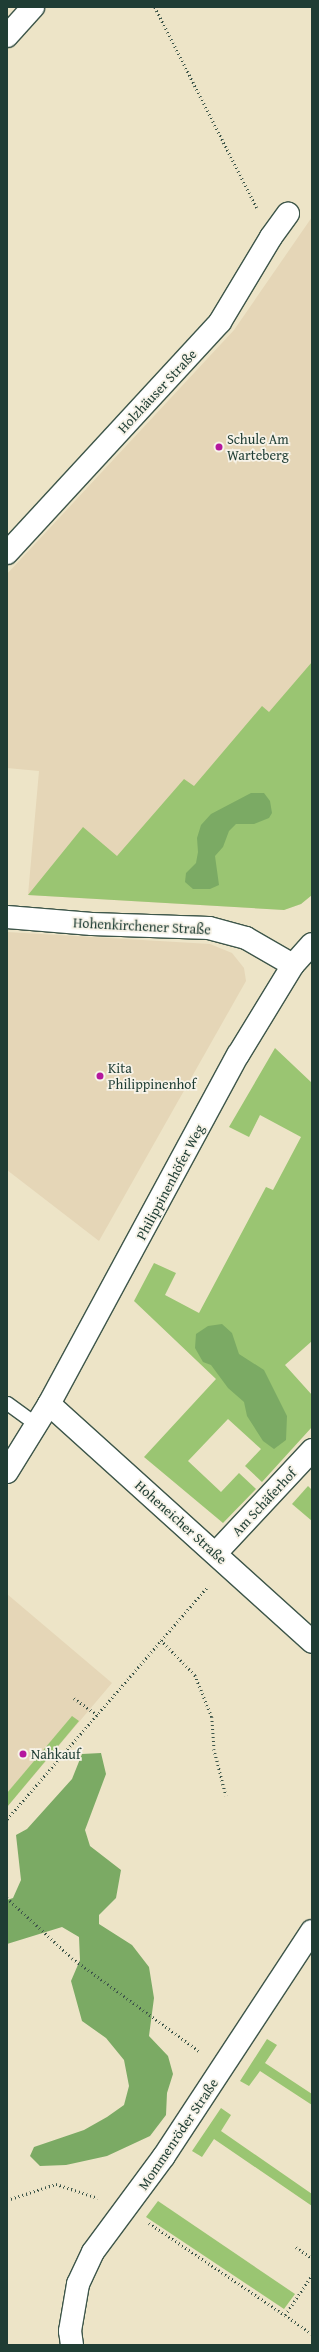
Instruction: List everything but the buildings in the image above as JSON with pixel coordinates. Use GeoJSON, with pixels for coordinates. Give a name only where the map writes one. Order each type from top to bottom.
{"type":"FeatureCollection","features":[{"type":"Feature","properties":{"kind":"street"},"geometry":{"type":"LineString","coordinates":[[7,36],[33,7]]}},
{"type":"Feature","properties":{"kind":"street","name":"Holzhäuser Straße"},"geometry":{"type":"LineString","coordinates":[[7,553],[220,322],[271,237],[288,214]]}},
{"type":"Feature","properties":{"kind":"street","name":"Hohenkirchener Straße"},"geometry":{"type":"LineString","coordinates":[[7,917],[92,924],[209,928],[246,938],[294,965]]}},
{"type":"Feature","properties":{"kind":"street","name":"Philippinenhöfer Weg"},"geometry":{"type":"LineString","coordinates":[[7,1472],[49,1404],[238,1055],[294,965],[312,944]]}},
{"type":"Feature","properties":{"kind":"street","name":"Hoheneicher Straße"},"geometry":{"type":"LineString","coordinates":[[49,1404],[222,1558],[312,1642]]}},
{"type":"Feature","properties":{"kind":"street","name":"Am Schäferhof"},"geometry":{"type":"LineString","coordinates":[[222,1558],[312,1450]]}},
{"type":"Feature","properties":{"kind":"street","name":"Mommenröder Straße"},"geometry":{"type":"LineString","coordinates":[[72,2345],[70,2331],[78,2284],[93,2252],[128,2208],[312,1931]]}},
{"type":"Feature","properties":{"kind":"lane"},"geometry":{"type":"LineString","coordinates":[[7,1403],[37,1425]]}},
{"type":"Feature","properties":{"kind":"path"},"geometry":{"type":"LineString","coordinates":[[155,7],[271,237]]}},
{"type":"Feature","properties":{"kind":"path"},"geometry":{"type":"LineString","coordinates":[[7,1819],[161,1640],[222,1558]]}},
{"type":"Feature","properties":{"kind":"path"},"geometry":{"type":"LineString","coordinates":[[161,1640],[195,1675],[212,1717],[214,1749],[226,1795]]}},
{"type":"Feature","properties":{"kind":"path"},"geometry":{"type":"LineString","coordinates":[[74,1698],[96,1715]]}},
{"type":"Feature","properties":{"kind":"path"},"geometry":{"type":"LineString","coordinates":[[7,1898],[72,1958],[222,2067]]}},
{"type":"Feature","properties":{"kind":"path"},"geometry":{"type":"LineString","coordinates":[[7,2200],[56,2184],[128,2208],[312,2334]]}},
{"type":"Feature","properties":{"kind":"path"},"geometry":{"type":"LineString","coordinates":[[296,2247],[312,2258]]}},
{"type":"Feature","properties":{"kind":"path"},"geometry":{"type":"LineString","coordinates":[[285,2315],[312,2275]]}},
{"type":"Feature","properties":{"kind":"shaded area","name":"Schule Am Warteberg"},"geometry":{"type":"Polygon","coordinates":[[[312,217],[312,895],[301,904],[284,910],[28,895],[39,771],[7,768],[7,574],[234,330],[312,217]]]}},
{"type":"Feature","properties":{"kind":"shaded area","name":"Kita Philippinenhof"},"geometry":{"type":"Polygon","coordinates":[[[7,932],[210,944],[232,953],[244,968],[246,981],[99,1241],[7,1170],[7,932]]]}},
{"type":"Feature","properties":{"kind":"shaded area"},"geometry":{"type":"Polygon","coordinates":[[[7,1594],[112,1683],[7,1807],[7,1594]]]}},
{"type":"Feature","properties":{"kind":"green space"},"geometry":{"type":"Polygon","coordinates":[[[312,662],[312,895],[301,904],[284,910],[28,895],[83,827],[117,856],[184,779],[194,786],[262,706],[269,712],[312,662]]]}},
{"type":"Feature","properties":{"kind":"green space"},"geometry":{"type":"Polygon","coordinates":[[[251,793],[264,793],[270,801],[272,813],[269,818],[254,824],[236,824],[229,831],[223,847],[215,856],[219,885],[210,889],[193,889],[185,882],[186,873],[196,863],[198,852],[197,838],[201,825],[211,814],[251,793]]]}},
{"type":"Feature","properties":{"kind":"green space"},"geometry":{"type":"Polygon","coordinates":[[[275,1048],[312,1083],[312,1341],[285,1365],[312,1395],[312,1427],[262,1482],[245,1466],[261,1449],[228,1419],[188,1461],[221,1492],[239,1473],[256,1489],[223,1523],[144,1457],[216,1379],[134,1301],[154,1263],[176,1273],[165,1295],[199,1313],[266,1187],[273,1190],[301,1137],[260,1115],[249,1137],[229,1127],[275,1048]]]}},
{"type":"Feature","properties":{"kind":"green space"},"geometry":{"type":"Polygon","coordinates":[[[222,1324],[232,1333],[239,1354],[264,1370],[287,1416],[286,1440],[274,1449],[263,1441],[247,1416],[244,1402],[228,1388],[211,1365],[203,1362],[195,1348],[196,1334],[208,1326],[222,1324]]]}},
{"type":"Feature","properties":{"kind":"green space"},"geometry":{"type":"Polygon","coordinates":[[[308,1486],[312,1490],[312,1521],[292,1504],[308,1486]]]}},
{"type":"Feature","properties":{"kind":"green space"},"geometry":{"type":"Polygon","coordinates":[[[72,1716],[79,1721],[7,1807],[7,1793],[72,1716]]]}},
{"type":"Feature","properties":{"kind":"green space"},"geometry":{"type":"Polygon","coordinates":[[[101,1753],[106,1774],[85,1830],[90,1846],[121,1870],[116,1898],[99,1915],[99,1924],[132,1945],[149,1967],[154,1998],[149,2036],[168,2056],[173,2074],[167,2093],[166,2115],[150,2136],[107,2156],[66,2165],[40,2166],[30,2156],[34,2147],[84,2130],[107,2117],[124,2105],[129,2086],[124,2060],[106,2038],[82,2021],[71,1981],[80,1960],[79,1937],[62,1927],[7,1944],[7,1900],[13,1898],[21,1880],[16,1835],[27,1829],[72,1779],[82,1754],[101,1753]]]}},
{"type":"Feature","properties":{"kind":"green space"},"geometry":{"type":"Polygon","coordinates":[[[267,2039],[277,2045],[265,2063],[312,2094],[312,2105],[260,2071],[249,2086],[240,2081],[267,2039]]]}},
{"type":"Feature","properties":{"kind":"green space"},"geometry":{"type":"Polygon","coordinates":[[[221,2108],[231,2115],[221,2131],[312,2194],[312,2206],[214,2139],[202,2157],[192,2151],[221,2108]]]}},
{"type":"Feature","properties":{"kind":"green space"},"geometry":{"type":"Polygon","coordinates":[[[158,2201],[295,2294],[284,2309],[146,2217],[158,2201]]]}},
{"type":"Feature","properties":{"kind":"place","name":"Schule Am Warteberg"},"geometry":{"type":"Point","coordinates":[219,447]}},
{"type":"Feature","properties":{"kind":"place","name":"Kita Philippinenhof"},"geometry":{"type":"Point","coordinates":[100,1076]}},
{"type":"Feature","properties":{"kind":"place","name":"Nahkauf"},"geometry":{"type":"Point","coordinates":[23,1754]}}]}
